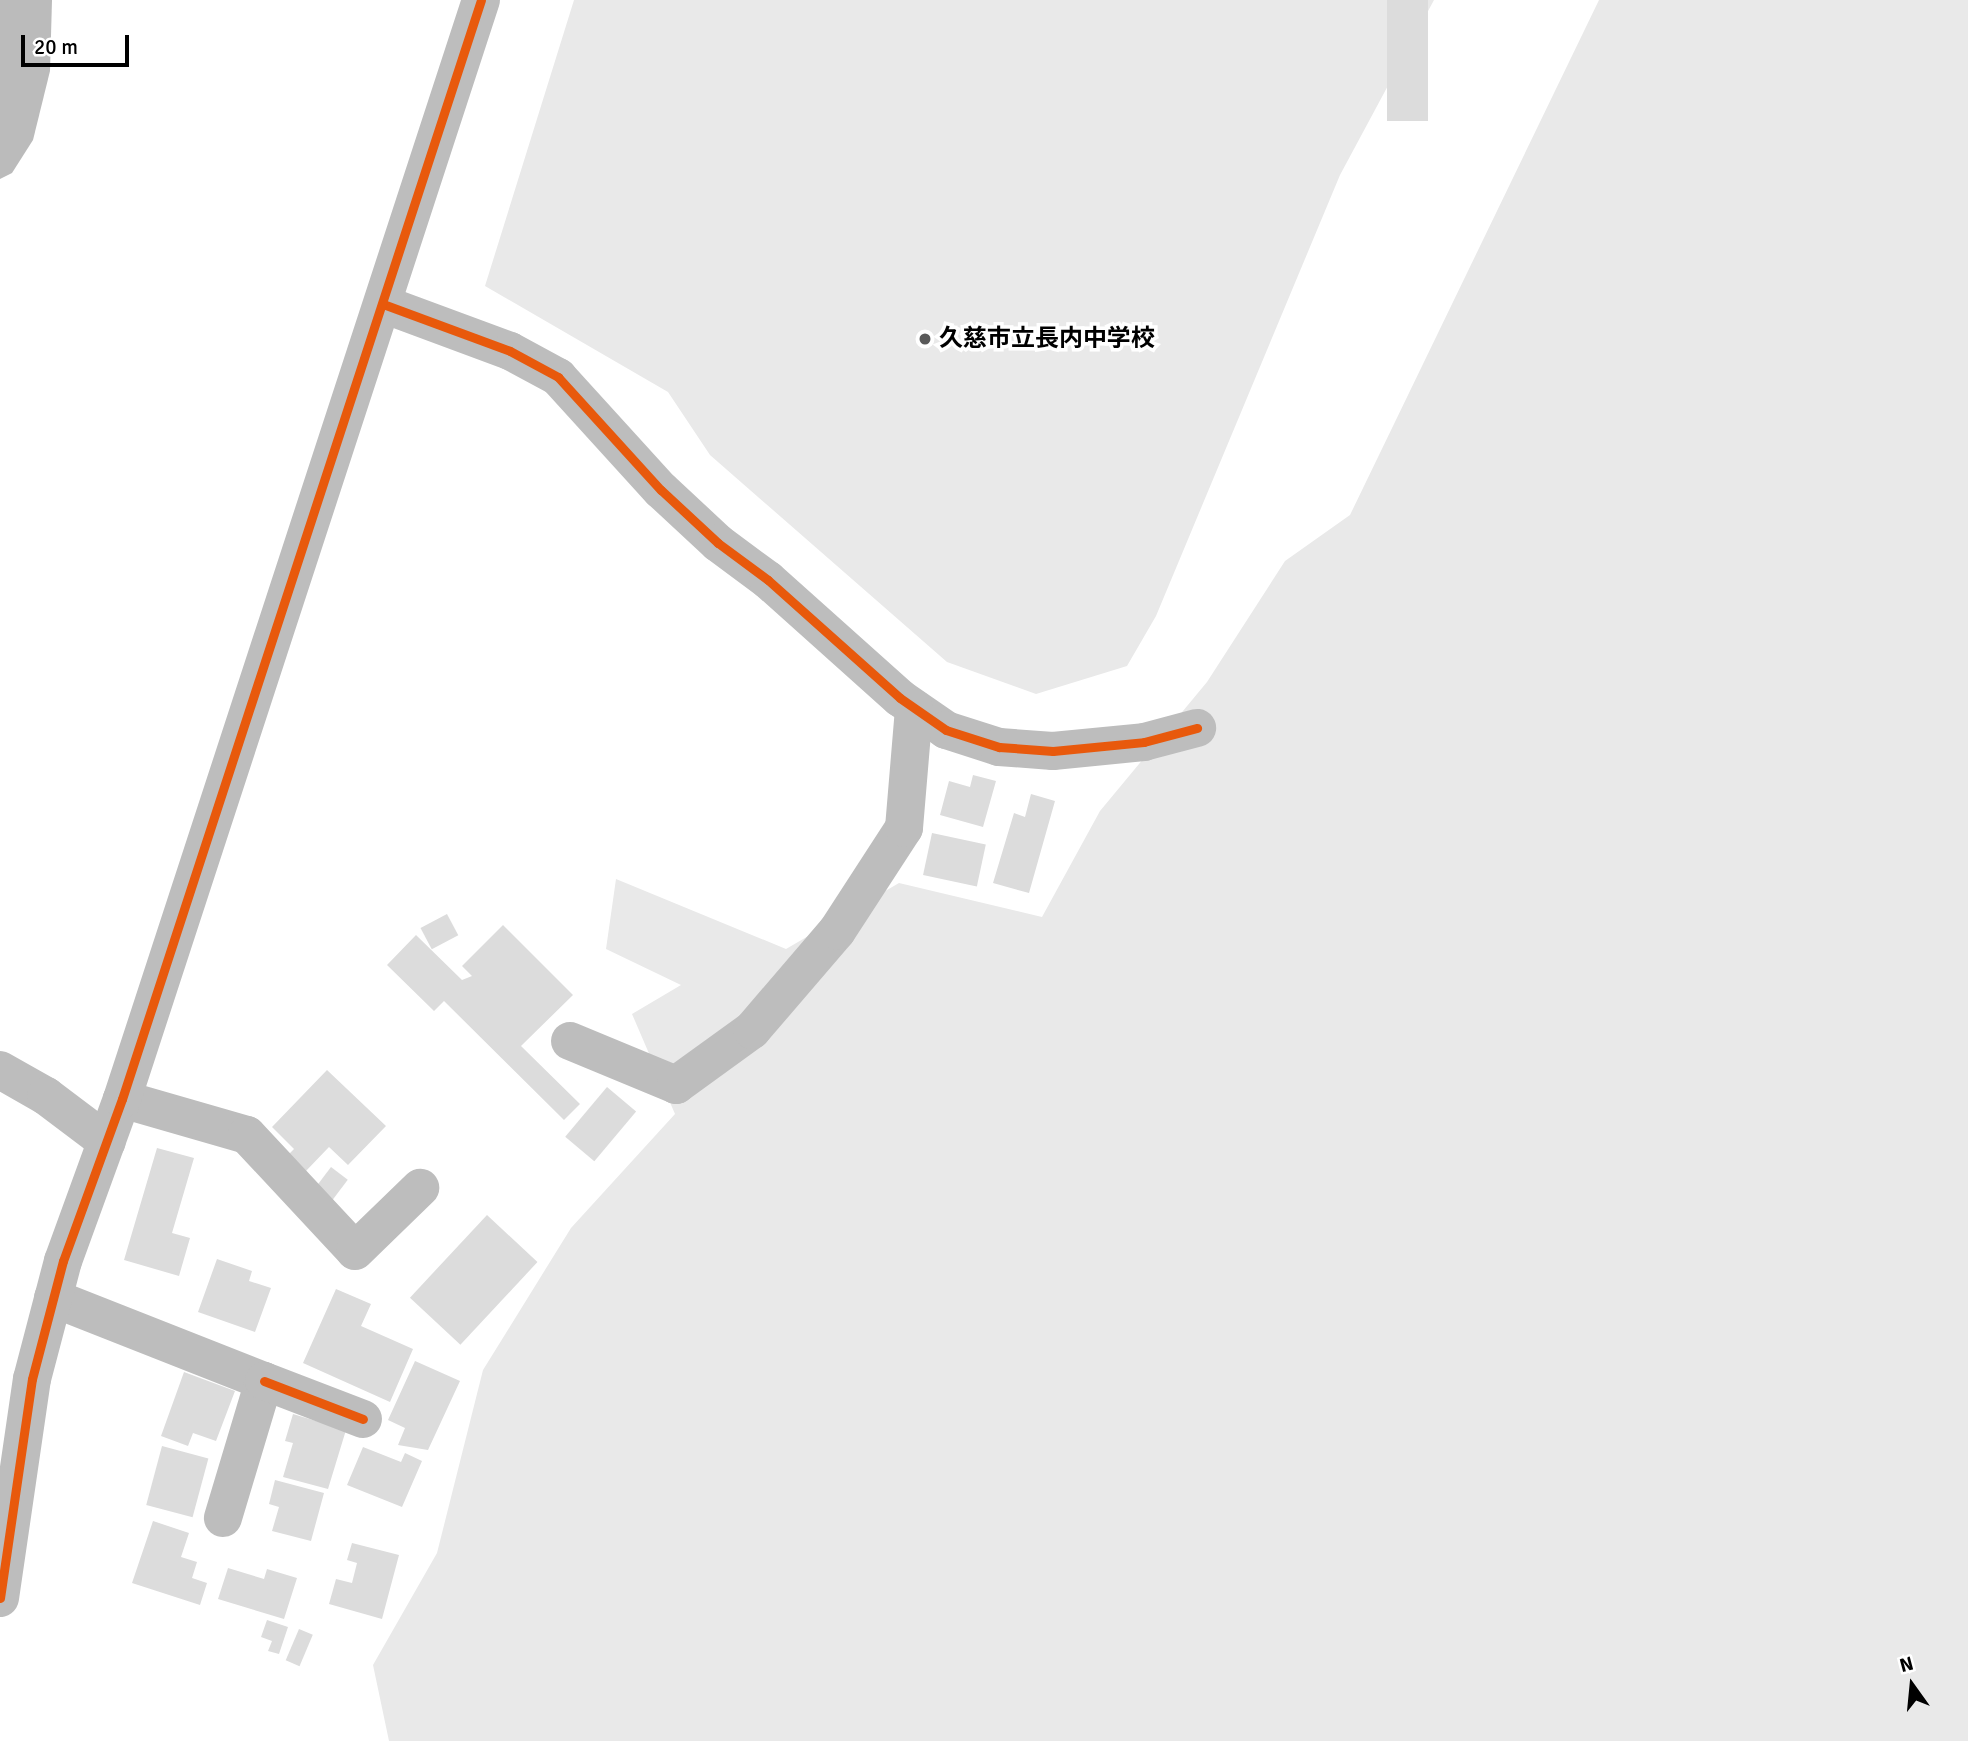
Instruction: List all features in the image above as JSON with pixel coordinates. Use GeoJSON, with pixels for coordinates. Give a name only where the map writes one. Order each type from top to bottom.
{"type":"FeatureCollection","features":[{"type":"Feature","properties":{"kind":"street"},"geometry":{"type":"LineString","coordinates":[[0,1598],[32,1379],[53,1298],[122,1099],[481,0]]}},
{"type":"Feature","properties":{"kind":"street"},"geometry":{"type":"LineString","coordinates":[[383,304],[510,351],[558,377],[680,508],[914,708],[946,730],[999,747],[1053,751],[1144,742],[1197,728]]}},
{"type":"Feature","properties":{"kind":"street"},"geometry":{"type":"LineString","coordinates":[[570,1041],[676,1086],[751,1030],[837,931],[904,828],[914,708]]}},
{"type":"Feature","properties":{"kind":"street"},"geometry":{"type":"LineString","coordinates":[[0,1070],[46,1096],[107,1142]]}},
{"type":"Feature","properties":{"kind":"street"},"geometry":{"type":"LineString","coordinates":[[122,1099],[247,1135],[355,1251],[420,1188]]}},
{"type":"Feature","properties":{"kind":"street"},"geometry":{"type":"LineString","coordinates":[[53,1298],[363,1419]]}},
{"type":"Feature","properties":{"kind":"street"},"geometry":{"type":"LineString","coordinates":[[223,1518],[264,1381]]}},
{"type":"Feature","properties":{"kind":"shaded area"},"geometry":{"type":"Polygon","coordinates":[[[0,0],[52,0],[50,71],[33,140],[12,173],[0,179],[0,0]]]}},
{"type":"Feature","properties":{"kind":"shaded area","name":"久慈市立長内中学校"},"geometry":{"type":"Polygon","coordinates":[[[574,0],[1434,0],[1340,175],[1156,616],[1127,666],[1036,694],[947,662],[710,455],[668,392],[485,286],[574,0]]]}},
{"type":"Feature","properties":{"kind":"shaded area"},"geometry":{"type":"Polygon","coordinates":[[[1599,0],[1968,0],[1968,1741],[389,1741],[373,1665],[437,1553],[483,1370],[571,1228],[675,1114],[632,1014],[681,985],[606,949],[616,879],[786,949],[899,883],[1042,917],[1100,811],[1207,682],[1285,561],[1350,515],[1599,0]]]}},
{"type":"Feature","properties":{"kind":"building"},"geometry":{"type":"Polygon","coordinates":[[[1387,0],[1428,0],[1428,121],[1387,121],[1387,0]]]}},
{"type":"Feature","properties":{"kind":"building"},"geometry":{"type":"Polygon","coordinates":[[[973,775],[996,781],[983,827],[940,815],[949,781],[970,787],[973,775]]]}},
{"type":"Feature","properties":{"kind":"building"},"geometry":{"type":"Polygon","coordinates":[[[1031,794],[1055,801],[1029,893],[993,883],[1014,813],[1025,817],[1031,794]]]}},
{"type":"Feature","properties":{"kind":"building"},"geometry":{"type":"Polygon","coordinates":[[[932,833],[986,844],[977,886],[923,875],[932,833]]]}},
{"type":"Feature","properties":{"kind":"building"},"geometry":{"type":"Polygon","coordinates":[[[447,914],[458,935],[432,949],[421,928],[447,914]]]}},
{"type":"Feature","properties":{"kind":"building"},"geometry":{"type":"Polygon","coordinates":[[[503,925],[573,995],[521,1046],[580,1104],[564,1120],[444,1001],[434,1011],[387,965],[416,935],[462,980],[472,976],[462,966],[503,925]]]}},
{"type":"Feature","properties":{"kind":"building"},"geometry":{"type":"Polygon","coordinates":[[[327,1070],[386,1126],[348,1165],[329,1147],[305,1172],[288,1155],[294,1149],[272,1127],[327,1070]]]}},
{"type":"Feature","properties":{"kind":"building"},"geometry":{"type":"Polygon","coordinates":[[[607,1087],[636,1111],[594,1161],[565,1137],[607,1087]]]}},
{"type":"Feature","properties":{"kind":"building"},"geometry":{"type":"Polygon","coordinates":[[[157,1148],[194,1158],[172,1233],[190,1238],[179,1276],[124,1260],[157,1148]]]}},
{"type":"Feature","properties":{"kind":"building"},"geometry":{"type":"Polygon","coordinates":[[[331,1167],[348,1180],[332,1201],[315,1189],[331,1167]]]}},
{"type":"Feature","properties":{"kind":"building"},"geometry":{"type":"Polygon","coordinates":[[[487,1215],[537,1262],[460,1345],[410,1298],[487,1215]]]}},
{"type":"Feature","properties":{"kind":"building"},"geometry":{"type":"Polygon","coordinates":[[[217,1259],[252,1271],[249,1281],[271,1288],[255,1332],[198,1312],[217,1259]]]}},
{"type":"Feature","properties":{"kind":"building"},"geometry":{"type":"Polygon","coordinates":[[[336,1289],[371,1304],[361,1326],[413,1349],[390,1402],[303,1363],[336,1289]]]}},
{"type":"Feature","properties":{"kind":"building"},"geometry":{"type":"Polygon","coordinates":[[[415,1361],[460,1381],[428,1450],[398,1445],[405,1428],[388,1420],[415,1361]]]}},
{"type":"Feature","properties":{"kind":"building"},"geometry":{"type":"Polygon","coordinates":[[[184,1372],[235,1391],[216,1441],[193,1433],[188,1446],[161,1436],[184,1372]]]}},
{"type":"Feature","properties":{"kind":"building"},"geometry":{"type":"Polygon","coordinates":[[[293,1414],[346,1430],[328,1489],[283,1477],[293,1443],[285,1441],[293,1414]]]}},
{"type":"Feature","properties":{"kind":"building"},"geometry":{"type":"Polygon","coordinates":[[[162,1446],[208,1458],[193,1517],[146,1505],[162,1446]]]}},
{"type":"Feature","properties":{"kind":"building"},"geometry":{"type":"Polygon","coordinates":[[[363,1447],[401,1462],[405,1453],[422,1461],[402,1507],[347,1485],[363,1447]]]}},
{"type":"Feature","properties":{"kind":"building"},"geometry":{"type":"Polygon","coordinates":[[[275,1480],[324,1493],[311,1541],[272,1531],[279,1507],[269,1504],[275,1480]]]}},
{"type":"Feature","properties":{"kind":"building"},"geometry":{"type":"Polygon","coordinates":[[[153,1521],[189,1533],[181,1557],[197,1562],[192,1578],[207,1583],[200,1605],[132,1583],[153,1521]]]}},
{"type":"Feature","properties":{"kind":"building"},"geometry":{"type":"Polygon","coordinates":[[[352,1543],[399,1555],[382,1619],[329,1604],[336,1579],[352,1583],[357,1563],[347,1560],[352,1543]]]}},
{"type":"Feature","properties":{"kind":"building"},"geometry":{"type":"Polygon","coordinates":[[[228,1568],[264,1579],[267,1569],[297,1578],[284,1619],[218,1599],[228,1568]]]}},
{"type":"Feature","properties":{"kind":"building"},"geometry":{"type":"Polygon","coordinates":[[[267,1620],[288,1627],[279,1654],[268,1651],[272,1641],[261,1637],[267,1620]]]}},
{"type":"Feature","properties":{"kind":"building"},"geometry":{"type":"Polygon","coordinates":[[[299,1629],[313,1635],[300,1666],[286,1660],[299,1629]]]}},
{"type":"Feature","properties":{"kind":"cycle path"},"geometry":{"type":"LineString","coordinates":[[0,1598],[32,1379],[63,1261],[122,1099],[481,0]]}},
{"type":"Feature","properties":{"kind":"cycle path"},"geometry":{"type":"LineString","coordinates":[[383,304],[510,351],[558,377],[661,490],[718,543],[768,580],[900,698],[946,730],[999,747],[1053,751],[1144,742],[1197,728]]}},
{"type":"Feature","properties":{"kind":"cycle path"},"geometry":{"type":"LineString","coordinates":[[264,1381],[363,1419]]}},
{"type":"Feature","properties":{"kind":"place","name":"久慈市立長内中学校"},"geometry":{"type":"Point","coordinates":[925,339]}}]}
